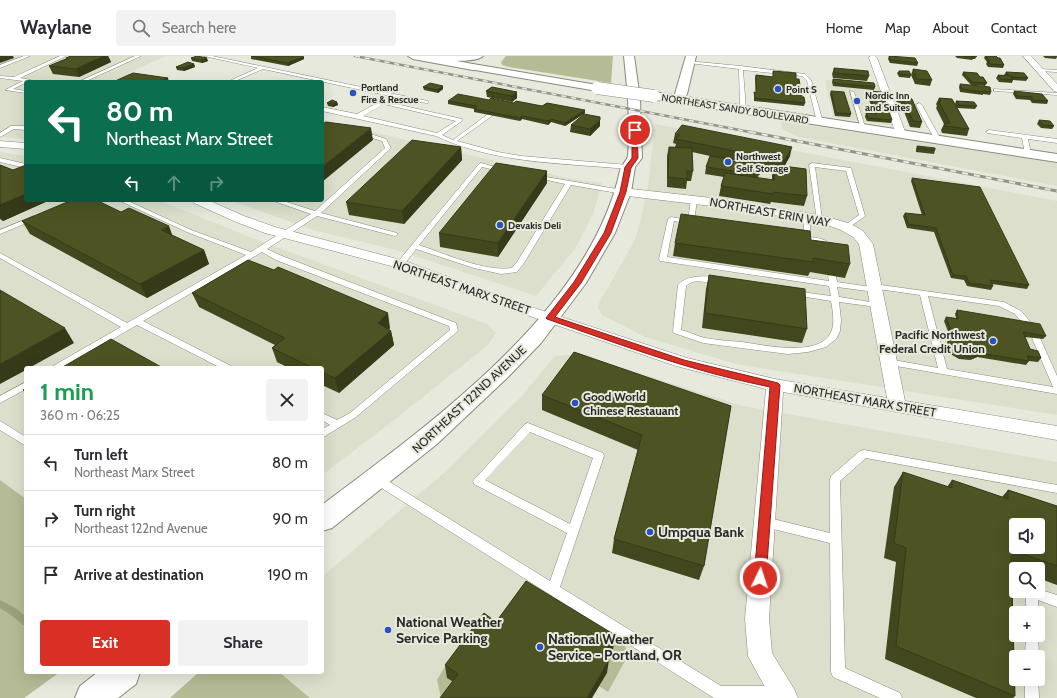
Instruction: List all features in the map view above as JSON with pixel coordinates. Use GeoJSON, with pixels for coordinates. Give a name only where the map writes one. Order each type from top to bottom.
{"type":"FeatureCollection","features":[{"type":"Feature","properties":{"kind":"main road","name":"NORTHEAST SANDY BOULEVARD"},"geometry":{"type":"LineString","coordinates":[[413,56],[597,88],[1057,158]]}},
{"type":"Feature","properties":{"kind":"main road"},"geometry":{"type":"LineString","coordinates":[[419,56],[456,58],[478,56]]}},
{"type":"Feature","properties":{"kind":"main road"},"geometry":{"type":"LineString","coordinates":[[472,67],[491,56]]}},
{"type":"Feature","properties":{"kind":"main road"},"geometry":{"type":"LineString","coordinates":[[619,56],[620,103]]}},
{"type":"Feature","properties":{"kind":"main road","name":"NORTHEAST 122ND AVENUE"},"geometry":{"type":"LineString","coordinates":[[324,518],[428,438],[500,373],[534,338],[577,283],[610,228],[623,192],[628,167],[635,158],[634,99],[629,56]]}},
{"type":"Feature","properties":{"kind":"main road"},"geometry":{"type":"LineString","coordinates":[[677,100],[681,94],[690,59]]}},
{"type":"Feature","properties":{"kind":"main road","name":"NORTHEAST 122ND AVENUE"},"geometry":{"type":"LineString","coordinates":[[622,134],[622,157],[628,167]]}},
{"type":"Feature","properties":{"kind":"main road"},"geometry":{"type":"LineString","coordinates":[[92,698],[122,674]]}},
{"type":"Feature","properties":{"kind":"street"},"geometry":{"type":"LineString","coordinates":[[1027,56],[1057,89]]}},
{"type":"Feature","properties":{"kind":"street"},"geometry":{"type":"LineString","coordinates":[[873,58],[900,134]]}},
{"type":"Feature","properties":{"kind":"street"},"geometry":{"type":"LineString","coordinates":[[0,144],[24,146]]}},
{"type":"Feature","properties":{"kind":"street","name":"NORTHEAST ERIN WAY"},"geometry":{"type":"LineString","coordinates":[[623,192],[694,200],[813,218],[846,227],[858,234],[866,244],[897,406]]}},
{"type":"Feature","properties":{"kind":"street","name":"NORTHEAST MARX STREET"},"geometry":{"type":"LineString","coordinates":[[204,202],[240,219],[285,234],[400,264],[550,318],[682,362],[775,385],[1057,433]]}},
{"type":"Feature","properties":{"kind":"street"},"geometry":{"type":"LineString","coordinates":[[775,385],[757,619],[760,656],[783,696]]}},
{"type":"Feature","properties":{"kind":"lane"},"geometry":{"type":"LineString","coordinates":[[0,67],[28,56]]}},
{"type":"Feature","properties":{"kind":"lane"},"geometry":{"type":"LineString","coordinates":[[14,79],[64,56]]}},
{"type":"Feature","properties":{"kind":"lane"},"geometry":{"type":"LineString","coordinates":[[85,80],[139,56]]}},
{"type":"Feature","properties":{"kind":"lane"},"geometry":{"type":"LineString","coordinates":[[206,56],[321,80]]}},
{"type":"Feature","properties":{"kind":"lane"},"geometry":{"type":"LineString","coordinates":[[690,59],[803,75],[809,80],[820,122]]}},
{"type":"Feature","properties":{"kind":"lane"},"geometry":{"type":"LineString","coordinates":[[741,67],[742,110]]}},
{"type":"Feature","properties":{"kind":"lane"},"geometry":{"type":"LineString","coordinates":[[234,80],[262,68]]}},
{"type":"Feature","properties":{"kind":"lane"},"geometry":{"type":"LineString","coordinates":[[1040,70],[1057,71]]}},
{"type":"Feature","properties":{"kind":"lane"},"geometry":{"type":"LineString","coordinates":[[0,77],[29,80]]}},
{"type":"Feature","properties":{"kind":"lane"},"geometry":{"type":"LineString","coordinates":[[300,80],[307,77]]}},
{"type":"Feature","properties":{"kind":"lane"},"geometry":{"type":"LineString","coordinates":[[324,81],[426,102],[414,109]]}},
{"type":"Feature","properties":{"kind":"lane"},"geometry":{"type":"LineString","coordinates":[[24,82],[7,90],[24,92]]}},
{"type":"Feature","properties":{"kind":"lane"},"geometry":{"type":"LineString","coordinates":[[996,90],[1057,94]]}},
{"type":"Feature","properties":{"kind":"lane"},"geometry":{"type":"LineString","coordinates":[[852,92],[864,129]]}},
{"type":"Feature","properties":{"kind":"lane"},"geometry":{"type":"LineString","coordinates":[[358,116],[394,96]]}},
{"type":"Feature","properties":{"kind":"lane"},"geometry":{"type":"LineString","coordinates":[[382,102],[460,120],[438,135]]}},
{"type":"Feature","properties":{"kind":"lane"},"geometry":{"type":"LineString","coordinates":[[919,105],[938,140]]}},
{"type":"Feature","properties":{"kind":"lane"},"geometry":{"type":"LineString","coordinates":[[324,109],[438,135],[453,142],[498,154],[522,158],[628,167]]}},
{"type":"Feature","properties":{"kind":"lane"},"geometry":{"type":"LineString","coordinates":[[453,142],[490,115]]}},
{"type":"Feature","properties":{"kind":"lane"},"geometry":{"type":"LineString","coordinates":[[1,133],[24,122]]}},
{"type":"Feature","properties":{"kind":"lane"},"geometry":{"type":"LineString","coordinates":[[13,127],[24,128]]}},
{"type":"Feature","properties":{"kind":"lane"},"geometry":{"type":"LineString","coordinates":[[59,366],[252,255],[316,214],[388,148],[384,140],[352,131]]}},
{"type":"Feature","properties":{"kind":"lane"},"geometry":{"type":"LineString","coordinates":[[989,132],[1057,141]]}},
{"type":"Feature","properties":{"kind":"lane"},"geometry":{"type":"LineString","coordinates":[[1025,137],[1028,154]]}},
{"type":"Feature","properties":{"kind":"lane"},"geometry":{"type":"LineString","coordinates":[[0,160],[24,166]]}},
{"type":"Feature","properties":{"kind":"lane"},"geometry":{"type":"LineString","coordinates":[[400,264],[481,165],[511,171]]}},
{"type":"Feature","properties":{"kind":"lane"},"geometry":{"type":"LineString","coordinates":[[808,238],[813,218],[812,165],[849,169],[862,216],[846,227]]}},
{"type":"Feature","properties":{"kind":"lane"},"geometry":{"type":"LineString","coordinates":[[525,174],[623,192]]}},
{"type":"Feature","properties":{"kind":"lane"},"geometry":{"type":"LineString","coordinates":[[414,246],[501,272],[514,270],[520,263],[569,183]]}},
{"type":"Feature","properties":{"kind":"lane"},"geometry":{"type":"LineString","coordinates":[[691,222],[694,200]]}},
{"type":"Feature","properties":{"kind":"lane"},"geometry":{"type":"LineString","coordinates":[[125,202],[188,231],[252,255]]}},
{"type":"Feature","properties":{"kind":"lane"},"geometry":{"type":"LineString","coordinates":[[280,202],[316,214],[395,234]]}},
{"type":"Feature","properties":{"kind":"lane"},"geometry":{"type":"LineString","coordinates":[[0,232],[41,215]]}},
{"type":"Feature","properties":{"kind":"lane"},"geometry":{"type":"LineString","coordinates":[[698,223],[671,220],[663,259],[833,279],[875,294]]}},
{"type":"Feature","properties":{"kind":"lane"},"geometry":{"type":"LineString","coordinates":[[792,236],[820,240],[829,246],[831,257]]}},
{"type":"Feature","properties":{"kind":"lane"},"geometry":{"type":"LineString","coordinates":[[262,249],[279,258],[453,325],[454,332],[448,338],[352,415],[324,433]]}},
{"type":"Feature","properties":{"kind":"lane"},"geometry":{"type":"LineString","coordinates":[[0,255],[127,327]]}},
{"type":"Feature","properties":{"kind":"lane"},"geometry":{"type":"LineString","coordinates":[[730,283],[699,278],[686,280],[682,285],[677,331],[703,340],[788,351],[815,348],[829,343],[836,331],[836,299],[833,279]]}},
{"type":"Feature","properties":{"kind":"lane"},"geometry":{"type":"LineString","coordinates":[[784,292],[836,299],[875,294],[922,293],[1000,304],[1015,310],[1022,315],[1030,326]]}},
{"type":"Feature","properties":{"kind":"lane"},"geometry":{"type":"LineString","coordinates":[[922,293],[943,371]]}},
{"type":"Feature","properties":{"kind":"lane"},"geometry":{"type":"LineString","coordinates":[[138,321],[224,366]]}},
{"type":"Feature","properties":{"kind":"lane"},"geometry":{"type":"LineString","coordinates":[[1036,338],[1057,386]]}},
{"type":"Feature","properties":{"kind":"lane"},"geometry":{"type":"LineString","coordinates":[[888,362],[1057,391]]}},
{"type":"Feature","properties":{"kind":"lane"},"geometry":{"type":"LineString","coordinates":[[0,400],[24,386]]}},
{"type":"Feature","properties":{"kind":"lane"},"geometry":{"type":"LineString","coordinates":[[324,417],[337,424]]}},
{"type":"Feature","properties":{"kind":"lane"},"geometry":{"type":"LineString","coordinates":[[0,424],[24,441]]}},
{"type":"Feature","properties":{"kind":"lane"},"geometry":{"type":"LineString","coordinates":[[553,590],[599,456],[528,427],[478,481],[573,531]]}},
{"type":"Feature","properties":{"kind":"lane"},"geometry":{"type":"LineString","coordinates":[[895,698],[838,672],[835,479],[864,454],[1057,489]]}},
{"type":"Feature","properties":{"kind":"lane"},"geometry":{"type":"LineString","coordinates":[[376,479],[718,696],[783,696]]}},
{"type":"Feature","properties":{"kind":"lane"},"geometry":{"type":"LineString","coordinates":[[764,522],[836,539]]}},
{"type":"Feature","properties":{"kind":"lane"},"geometry":{"type":"LineString","coordinates":[[1032,606],[1032,592],[1057,600]]}},
{"type":"Feature","properties":{"kind":"lane"},"geometry":{"type":"LineString","coordinates":[[1032,686],[1032,698]]}},
{"type":"Feature","properties":{"kind":"shaded area"},"geometry":{"type":"Polygon","coordinates":[[[0,56],[166,56],[128,73],[155,80],[24,80],[24,139],[0,137],[0,56]]]}},
{"type":"Feature","properties":{"kind":"shaded area","name":"Nordic Inn and Suites"},"geometry":{"type":"Polygon","coordinates":[[[825,80],[878,84],[894,126],[833,117],[825,80]]]}},
{"type":"Feature","properties":{"kind":"shaded area"},"geometry":{"type":"Polygon","coordinates":[[[324,120],[571,179],[602,183],[593,214],[575,249],[536,296],[400,251],[313,230],[236,202],[324,202],[324,120]]]}},
{"type":"Feature","properties":{"kind":"shaded area"},"geometry":{"type":"Polygon","coordinates":[[[781,121],[1057,163],[1057,186],[799,137],[782,129],[781,121]]]}},
{"type":"Feature","properties":{"kind":"shaded area"},"geometry":{"type":"Polygon","coordinates":[[[655,124],[1057,201],[1057,415],[736,364],[645,337],[602,315],[598,308],[599,303],[635,240],[640,223],[648,186],[655,124]]]}},
{"type":"Feature","properties":{"kind":"shaded area"},"geometry":{"type":"Polygon","coordinates":[[[0,152],[24,156],[24,202],[163,202],[260,241],[487,324],[496,333],[488,345],[393,421],[324,473],[324,366],[24,366],[24,498],[0,480],[0,152]]]}},
{"type":"Feature","properties":{"kind":"shaded area"},"geometry":{"type":"Polygon","coordinates":[[[579,354],[743,406],[1057,462],[1057,698],[310,698],[281,674],[324,674],[324,575],[445,472],[521,397],[555,356],[579,354]]]}},
{"type":"Feature","properties":{"kind":"green space"},"geometry":{"type":"Polygon","coordinates":[[[506,56],[613,56],[611,83],[509,67],[502,65],[501,62],[506,56]]]}},
{"type":"Feature","properties":{"kind":"green space"},"geometry":{"type":"Polygon","coordinates":[[[0,480],[24,498],[24,674],[57,674],[24,698],[0,698],[0,480]]]}},
{"type":"Feature","properties":{"kind":"green space"},"geometry":{"type":"Polygon","coordinates":[[[593,625],[625,644],[627,657],[608,692],[599,686],[606,673],[593,625]]]}},
{"type":"Feature","properties":{"kind":"green space"},"geometry":{"type":"Polygon","coordinates":[[[447,663],[460,686],[441,698],[437,680],[447,663]]]}},
{"type":"Feature","properties":{"kind":"green space"},"geometry":{"type":"Polygon","coordinates":[[[197,674],[281,674],[310,698],[170,698],[197,674]]]}},
{"type":"Feature","properties":{"kind":"building"},"geometry":{"type":"Polygon","coordinates":[[[71,56],[104,56],[76,69],[49,66],[71,56]]]}},
{"type":"Feature","properties":{"kind":"building"},"geometry":{"type":"Polygon","coordinates":[[[197,56],[207,58],[201,60],[191,58],[197,56]]]}},
{"type":"Feature","properties":{"kind":"building"},"geometry":{"type":"Polygon","coordinates":[[[252,56],[300,56],[304,57],[287,63],[252,56]]]}},
{"type":"Feature","properties":{"kind":"building"},"geometry":{"type":"Polygon","coordinates":[[[889,56],[915,58],[918,63],[891,60],[889,56]]]}},
{"type":"Feature","properties":{"kind":"building"},"geometry":{"type":"Polygon","coordinates":[[[986,56],[996,56],[1000,58],[1004,65],[990,64],[986,56]]]}},
{"type":"Feature","properties":{"kind":"building"},"geometry":{"type":"Polygon","coordinates":[[[188,62],[194,64],[183,68],[176,67],[188,62]]]}},
{"type":"Feature","properties":{"kind":"building"},"geometry":{"type":"Polygon","coordinates":[[[834,68],[868,71],[869,76],[835,73],[834,68]]]}},
{"type":"Feature","properties":{"kind":"building"},"geometry":{"type":"Polygon","coordinates":[[[913,69],[927,71],[932,80],[917,79],[913,69]]]}},
{"type":"Feature","properties":{"kind":"building","name":"Point S"},"geometry":{"type":"Polygon","coordinates":[[[773,71],[796,73],[796,79],[799,79],[802,97],[804,97],[805,103],[755,98],[754,92],[756,93],[756,75],[773,77],[773,71]]]}},
{"type":"Feature","properties":{"kind":"building"},"geometry":{"type":"Polygon","coordinates":[[[899,71],[909,71],[911,75],[900,74],[899,71]]]}},
{"type":"Feature","properties":{"kind":"building"},"geometry":{"type":"Polygon","coordinates":[[[963,72],[977,73],[980,77],[983,77],[987,83],[972,82],[963,72]]]}},
{"type":"Feature","properties":{"kind":"building"},"geometry":{"type":"Polygon","coordinates":[[[1006,72],[1024,73],[1028,78],[1009,76],[1006,72]]]}},
{"type":"Feature","properties":{"kind":"building"},"geometry":{"type":"Polygon","coordinates":[[[133,73],[168,78],[163,80],[117,80],[133,73]]]}},
{"type":"Feature","properties":{"kind":"building"},"geometry":{"type":"Polygon","coordinates":[[[998,75],[1010,76],[1013,80],[1001,79],[998,75]]]}},
{"type":"Feature","properties":{"kind":"building"},"geometry":{"type":"Polygon","coordinates":[[[833,79],[874,83],[875,87],[834,83],[833,79]]]}},
{"type":"Feature","properties":{"kind":"building"},"geometry":{"type":"Polygon","coordinates":[[[430,83],[443,86],[437,90],[423,87],[430,83]]]}},
{"type":"Feature","properties":{"kind":"building"},"geometry":{"type":"Polygon","coordinates":[[[960,84],[990,87],[991,92],[962,89],[960,84]]]}},
{"type":"Feature","properties":{"kind":"building"},"geometry":{"type":"Polygon","coordinates":[[[492,87],[517,92],[511,96],[486,91],[492,87]]]}},
{"type":"Feature","properties":{"kind":"building"},"geometry":{"type":"Polygon","coordinates":[[[831,91],[844,92],[851,114],[836,113],[831,91]]]}},
{"type":"Feature","properties":{"kind":"building"},"geometry":{"type":"Polygon","coordinates":[[[868,91],[882,92],[892,120],[868,118],[866,113],[876,114],[868,91]]]}},
{"type":"Feature","properties":{"kind":"building"},"geometry":{"type":"Polygon","coordinates":[[[1014,91],[1042,94],[1048,101],[1033,100],[1032,97],[1018,96],[1014,91]]]}},
{"type":"Feature","properties":{"kind":"building"},"geometry":{"type":"Polygon","coordinates":[[[458,94],[489,100],[491,98],[514,103],[516,101],[542,106],[547,103],[585,110],[565,123],[551,119],[548,121],[522,116],[520,118],[474,109],[477,106],[448,101],[458,94]]]}},
{"type":"Feature","properties":{"kind":"building"},"geometry":{"type":"Polygon","coordinates":[[[897,97],[911,99],[903,99],[902,101],[899,101],[897,97]]]}},
{"type":"Feature","properties":{"kind":"building"},"geometry":{"type":"Polygon","coordinates":[[[939,98],[952,99],[969,129],[945,126],[944,124],[950,123],[939,102],[941,102],[939,98]]]}},
{"type":"Feature","properties":{"kind":"building"},"geometry":{"type":"Polygon","coordinates":[[[903,99],[912,99],[922,122],[913,121],[903,99]]]}},
{"type":"Feature","properties":{"kind":"building"},"geometry":{"type":"Polygon","coordinates":[[[332,100],[337,102],[333,104],[327,103],[332,100]]]}},
{"type":"Feature","properties":{"kind":"building"},"geometry":{"type":"Polygon","coordinates":[[[956,101],[974,102],[977,106],[959,105],[956,101]]]}},
{"type":"Feature","properties":{"kind":"building"},"geometry":{"type":"Polygon","coordinates":[[[584,114],[600,117],[600,120],[590,129],[571,125],[584,114]]]}},
{"type":"Feature","properties":{"kind":"building"},"geometry":{"type":"Polygon","coordinates":[[[1039,120],[1050,121],[1054,126],[1043,125],[1039,120]]]}},
{"type":"Feature","properties":{"kind":"building"},"geometry":{"type":"Polygon","coordinates":[[[326,122],[371,128],[324,165],[324,123],[326,122]]]}},
{"type":"Feature","properties":{"kind":"building"},"geometry":{"type":"Polygon","coordinates":[[[682,125],[792,147],[784,161],[676,139],[680,135],[675,134],[682,125]]]}},
{"type":"Feature","properties":{"kind":"building"},"geometry":{"type":"Polygon","coordinates":[[[412,140],[461,147],[402,211],[346,202],[412,140]]]}},
{"type":"Feature","properties":{"kind":"building"},"geometry":{"type":"Polygon","coordinates":[[[917,146],[935,148],[935,150],[918,148],[917,146]]]}},
{"type":"Feature","properties":{"kind":"building"},"geometry":{"type":"Polygon","coordinates":[[[669,147],[692,148],[693,171],[687,171],[687,179],[668,177],[669,147]]]}},
{"type":"Feature","properties":{"kind":"building"},"geometry":{"type":"Polygon","coordinates":[[[710,156],[761,165],[759,175],[706,167],[710,156]]]}},
{"type":"Feature","properties":{"kind":"building"},"geometry":{"type":"Polygon","coordinates":[[[496,163],[547,171],[498,243],[439,233],[496,163]]]}},
{"type":"Feature","properties":{"kind":"building"},"geometry":{"type":"Polygon","coordinates":[[[0,165],[13,170],[24,166],[24,195],[0,205],[0,165]]]}},
{"type":"Feature","properties":{"kind":"building"},"geometry":{"type":"Polygon","coordinates":[[[775,165],[806,169],[807,196],[774,192],[773,194],[721,186],[725,173],[774,180],[775,165]]]}},
{"type":"Feature","properties":{"kind":"building"},"geometry":{"type":"Polygon","coordinates":[[[912,178],[980,187],[1029,285],[990,280],[993,286],[969,283],[966,276],[953,275],[936,228],[908,224],[905,213],[925,215],[912,178]]]}},
{"type":"Feature","properties":{"kind":"building"},"geometry":{"type":"Polygon","coordinates":[[[67,202],[100,202],[121,212],[129,208],[169,226],[161,230],[204,250],[140,284],[22,221],[67,202]]]}},
{"type":"Feature","properties":{"kind":"building"},"geometry":{"type":"Polygon","coordinates":[[[681,214],[810,231],[811,240],[848,245],[850,264],[813,258],[813,262],[675,243],[681,214]]]}},
{"type":"Feature","properties":{"kind":"building"},"geometry":{"type":"Polygon","coordinates":[[[248,260],[274,270],[278,267],[388,313],[378,323],[391,331],[335,378],[324,373],[324,366],[309,366],[272,348],[285,338],[192,293],[248,260]]]}},
{"type":"Feature","properties":{"kind":"building"},"geometry":{"type":"Polygon","coordinates":[[[709,275],[805,289],[807,329],[705,313],[709,275]]]}},
{"type":"Feature","properties":{"kind":"building"},"geometry":{"type":"Polygon","coordinates":[[[0,290],[65,328],[0,364],[0,290]]]}},
{"type":"Feature","properties":{"kind":"building"},"geometry":{"type":"Polygon","coordinates":[[[957,310],[1040,324],[1046,336],[1023,332],[1030,349],[1038,351],[1041,358],[1027,356],[1029,361],[979,353],[973,357],[961,355],[949,348],[948,341],[954,338],[946,317],[958,319],[957,310]]]}},
{"type":"Feature","properties":{"kind":"building"},"geometry":{"type":"Polygon","coordinates":[[[111,339],[159,366],[64,366],[111,339]]]}},
{"type":"Feature","properties":{"kind":"building"},"geometry":{"type":"Polygon","coordinates":[[[574,352],[731,406],[704,566],[614,539],[642,435],[542,395],[574,352]]]}},
{"type":"Feature","properties":{"kind":"building"},"geometry":{"type":"Polygon","coordinates":[[[903,472],[952,488],[952,480],[1008,499],[1008,490],[1057,506],[1057,566],[1022,554],[1045,554],[1045,518],[1009,518],[1009,554],[1011,554],[1011,562],[1009,562],[1009,598],[1012,598],[1013,606],[1009,606],[1009,642],[1014,642],[1014,650],[1009,650],[1009,686],[1015,686],[1015,696],[896,646],[906,548],[894,543],[903,472]]]}},
{"type":"Feature","properties":{"kind":"building","name":"National Weather Service - Portland, OR"},"geometry":{"type":"Polygon","coordinates":[[[526,581],[615,635],[603,656],[609,660],[587,698],[440,698],[458,674],[445,665],[484,613],[496,622],[526,581]]]}},
{"type":"Feature","properties":{"kind":"waterway"},"geometry":{"type":"LineString","coordinates":[[0,604],[14,612],[24,620]]}},
{"type":"Feature","properties":{"kind":"railway"},"geometry":{"type":"LineString","coordinates":[[355,56],[755,133]]}},
{"type":"Feature","properties":{"kind":"railway"},"geometry":{"type":"LineString","coordinates":[[750,132],[1057,191]]}},
{"type":"Feature","properties":{"kind":"place","name":"Point S"},"geometry":{"type":"Point","coordinates":[778,89]}},
{"type":"Feature","properties":{"kind":"place","name":"Portland Fire & Rescue"},"geometry":{"type":"Point","coordinates":[353,93]}},
{"type":"Feature","properties":{"kind":"place","name":"Nordic Inn and Suites"},"geometry":{"type":"Point","coordinates":[857,101]}},
{"type":"Feature","properties":{"kind":"place","name":"Northwest Self Storage"},"geometry":{"type":"Point","coordinates":[728,162]}},
{"type":"Feature","properties":{"kind":"place","name":"Devakis Deli"},"geometry":{"type":"Point","coordinates":[500,225]}},
{"type":"Feature","properties":{"kind":"place","name":"Pacific Northwest Federal Credit Union"},"geometry":{"type":"Point","coordinates":[993,341]}},
{"type":"Feature","properties":{"kind":"place","name":"Good World Chinese Restauant"},"geometry":{"type":"Point","coordinates":[575,403]}},
{"type":"Feature","properties":{"kind":"place","name":"Umpqua Bank"},"geometry":{"type":"Point","coordinates":[650,532]}},
{"type":"Feature","properties":{"kind":"place","name":"National Weather Service Parking"},"geometry":{"type":"Point","coordinates":[388,630]}},
{"type":"Feature","properties":{"kind":"place","name":"National Weather Service - Portland, OR"},"geometry":{"type":"Point","coordinates":[540,647]}},
{"type":"Feature","properties":{"kind":"route"},"geometry":{"type":"LineString","coordinates":[[635,130],[635,158],[628,167],[626,181],[619,205],[607,233],[577,283],[550,318],[682,362],[775,385],[760,578]]}}]}
